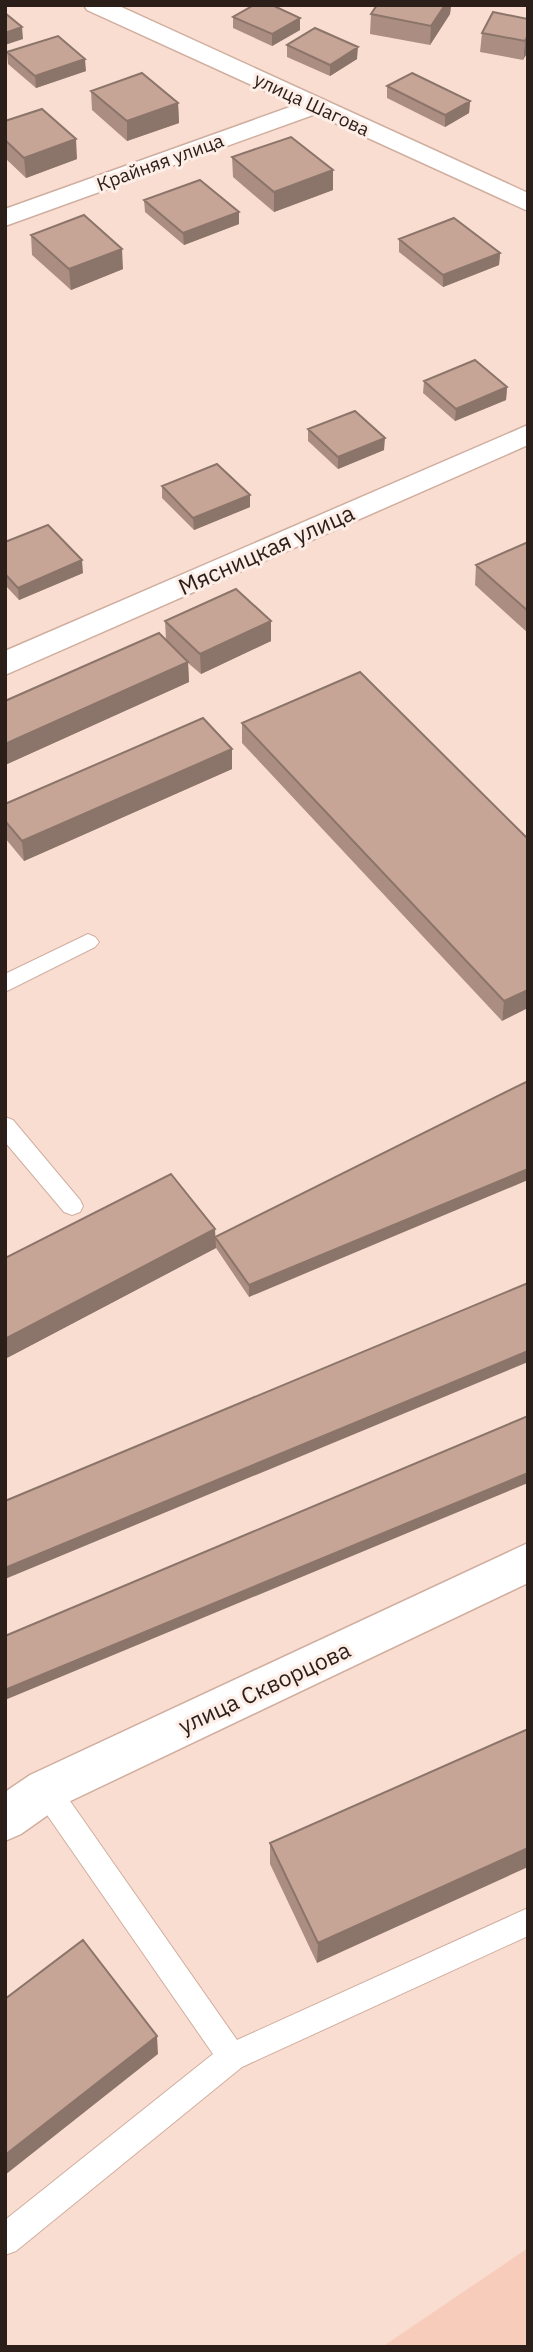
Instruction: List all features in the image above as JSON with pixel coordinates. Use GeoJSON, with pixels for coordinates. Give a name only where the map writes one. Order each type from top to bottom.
{"type":"FeatureCollection","features":[{"type":"Feature","properties":{"kind":"street","name":"улица Шагова"},"geometry":{"type":"LineString","coordinates":[[96,5],[315,106],[527,199]]}},
{"type":"Feature","properties":{"kind":"street","name":"Крайняя улица"},"geometry":{"type":"LineString","coordinates":[[5,218],[315,106]]}},
{"type":"Feature","properties":{"kind":"street","name":"Мясницкая улица"},"geometry":{"type":"LineString","coordinates":[[5,664],[528,434]]}},
{"type":"Feature","properties":{"kind":"street","name":"улица Скворцова"},"geometry":{"type":"LineString","coordinates":[[5,1819],[46,1790],[528,1562]]}},
{"type":"Feature","properties":{"kind":"lane"},"geometry":{"type":"LineString","coordinates":[[5,984],[88,942]]}},
{"type":"Feature","properties":{"kind":"lane"},"geometry":{"type":"LineString","coordinates":[[5,1126],[72,1206]]}},
{"type":"Feature","properties":{"kind":"lane"},"geometry":{"type":"LineString","coordinates":[[46,1790],[232,2057]]}},
{"type":"Feature","properties":{"kind":"lane"},"geometry":{"type":"LineString","coordinates":[[5,2240],[232,2057],[528,1922]]}},
{"type":"Feature","properties":{"kind":"shaded area"},"geometry":{"type":"Polygon","coordinates":[[[528,2248],[528,2347],[382,2347],[528,2248]]]}},
{"type":"Feature","properties":{"kind":"building"},"geometry":{"type":"Polygon","coordinates":[[[254,5],[272,5],[300,18],[272,34],[233,17],[254,5]]]}},
{"type":"Feature","properties":{"kind":"building"},"geometry":{"type":"Polygon","coordinates":[[[377,5],[445,5],[431,26],[371,14],[377,5]]]}},
{"type":"Feature","properties":{"kind":"building"},"geometry":{"type":"Polygon","coordinates":[[[493,12],[528,19],[528,35],[525,41],[482,33],[493,12]]]}},
{"type":"Feature","properties":{"kind":"building"},"geometry":{"type":"Polygon","coordinates":[[[5,13],[22,27],[5,33],[5,13]]]}},
{"type":"Feature","properties":{"kind":"building"},"geometry":{"type":"Polygon","coordinates":[[[315,28],[358,47],[330,65],[287,45],[315,28]]]}},
{"type":"Feature","properties":{"kind":"building"},"geometry":{"type":"Polygon","coordinates":[[[58,36],[85,59],[35,76],[7,52],[58,36]]]}},
{"type":"Feature","properties":{"kind":"building"},"geometry":{"type":"Polygon","coordinates":[[[142,73],[178,103],[127,121],[91,91],[142,73]]]}},
{"type":"Feature","properties":{"kind":"building"},"geometry":{"type":"Polygon","coordinates":[[[412,73],[470,101],[445,115],[387,86],[412,73]]]}},
{"type":"Feature","properties":{"kind":"building"},"geometry":{"type":"Polygon","coordinates":[[[42,109],[76,139],[24,158],[5,140],[5,121],[42,109]]]}},
{"type":"Feature","properties":{"kind":"building"},"geometry":{"type":"Polygon","coordinates":[[[291,137],[333,170],[274,192],[232,157],[291,137]]]}},
{"type":"Feature","properties":{"kind":"building"},"geometry":{"type":"Polygon","coordinates":[[[200,180],[239,212],[183,233],[144,200],[200,180]]]}},
{"type":"Feature","properties":{"kind":"building"},"geometry":{"type":"Polygon","coordinates":[[[84,215],[122,249],[69,269],[31,235],[84,215]]]}},
{"type":"Feature","properties":{"kind":"building"},"geometry":{"type":"Polygon","coordinates":[[[454,218],[500,253],[443,275],[399,239],[454,218]]]}},
{"type":"Feature","properties":{"kind":"building"},"geometry":{"type":"Polygon","coordinates":[[[475,360],[507,387],[456,409],[424,381],[475,360]]]}},
{"type":"Feature","properties":{"kind":"building"},"geometry":{"type":"Polygon","coordinates":[[[355,411],[385,438],[338,457],[308,429],[355,411]]]}},
{"type":"Feature","properties":{"kind":"building"},"geometry":{"type":"Polygon","coordinates":[[[217,464],[250,495],[193,518],[162,486],[217,464]]]}},
{"type":"Feature","properties":{"kind":"building"},"geometry":{"type":"Polygon","coordinates":[[[48,525],[82,560],[18,588],[5,574],[5,542],[48,525]]]}},
{"type":"Feature","properties":{"kind":"building"},"geometry":{"type":"Polygon","coordinates":[[[528,542],[528,611],[476,565],[528,542]]]}},
{"type":"Feature","properties":{"kind":"building"},"geometry":{"type":"Polygon","coordinates":[[[236,589],[271,621],[200,654],[165,621],[236,589]]]}},
{"type":"Feature","properties":{"kind":"building"},"geometry":{"type":"Polygon","coordinates":[[[159,633],[188,662],[5,744],[5,701],[159,633]]]}},
{"type":"Feature","properties":{"kind":"building"},"geometry":{"type":"Polygon","coordinates":[[[360,672],[528,839],[528,990],[504,1001],[242,723],[360,672]]]}},
{"type":"Feature","properties":{"kind":"building"},"geometry":{"type":"Polygon","coordinates":[[[203,718],[232,749],[22,841],[5,821],[5,804],[203,718]]]}},
{"type":"Feature","properties":{"kind":"building"},"geometry":{"type":"Polygon","coordinates":[[[528,1081],[528,1169],[249,1285],[215,1237],[528,1081]]]}},
{"type":"Feature","properties":{"kind":"building"},"geometry":{"type":"Polygon","coordinates":[[[171,1174],[215,1229],[5,1339],[5,1258],[171,1174]]]}},
{"type":"Feature","properties":{"kind":"building"},"geometry":{"type":"Polygon","coordinates":[[[528,1283],[528,1351],[5,1568],[5,1501],[528,1283]]]}},
{"type":"Feature","properties":{"kind":"building"},"geometry":{"type":"Polygon","coordinates":[[[528,1416],[528,1473],[5,1690],[5,1636],[528,1416]]]}},
{"type":"Feature","properties":{"kind":"building"},"geometry":{"type":"Polygon","coordinates":[[[528,1729],[528,1848],[318,1943],[270,1843],[528,1729]]]}},
{"type":"Feature","properties":{"kind":"building"},"geometry":{"type":"Polygon","coordinates":[[[83,1940],[157,2036],[5,2155],[5,1999],[83,1940]]]}}]}
